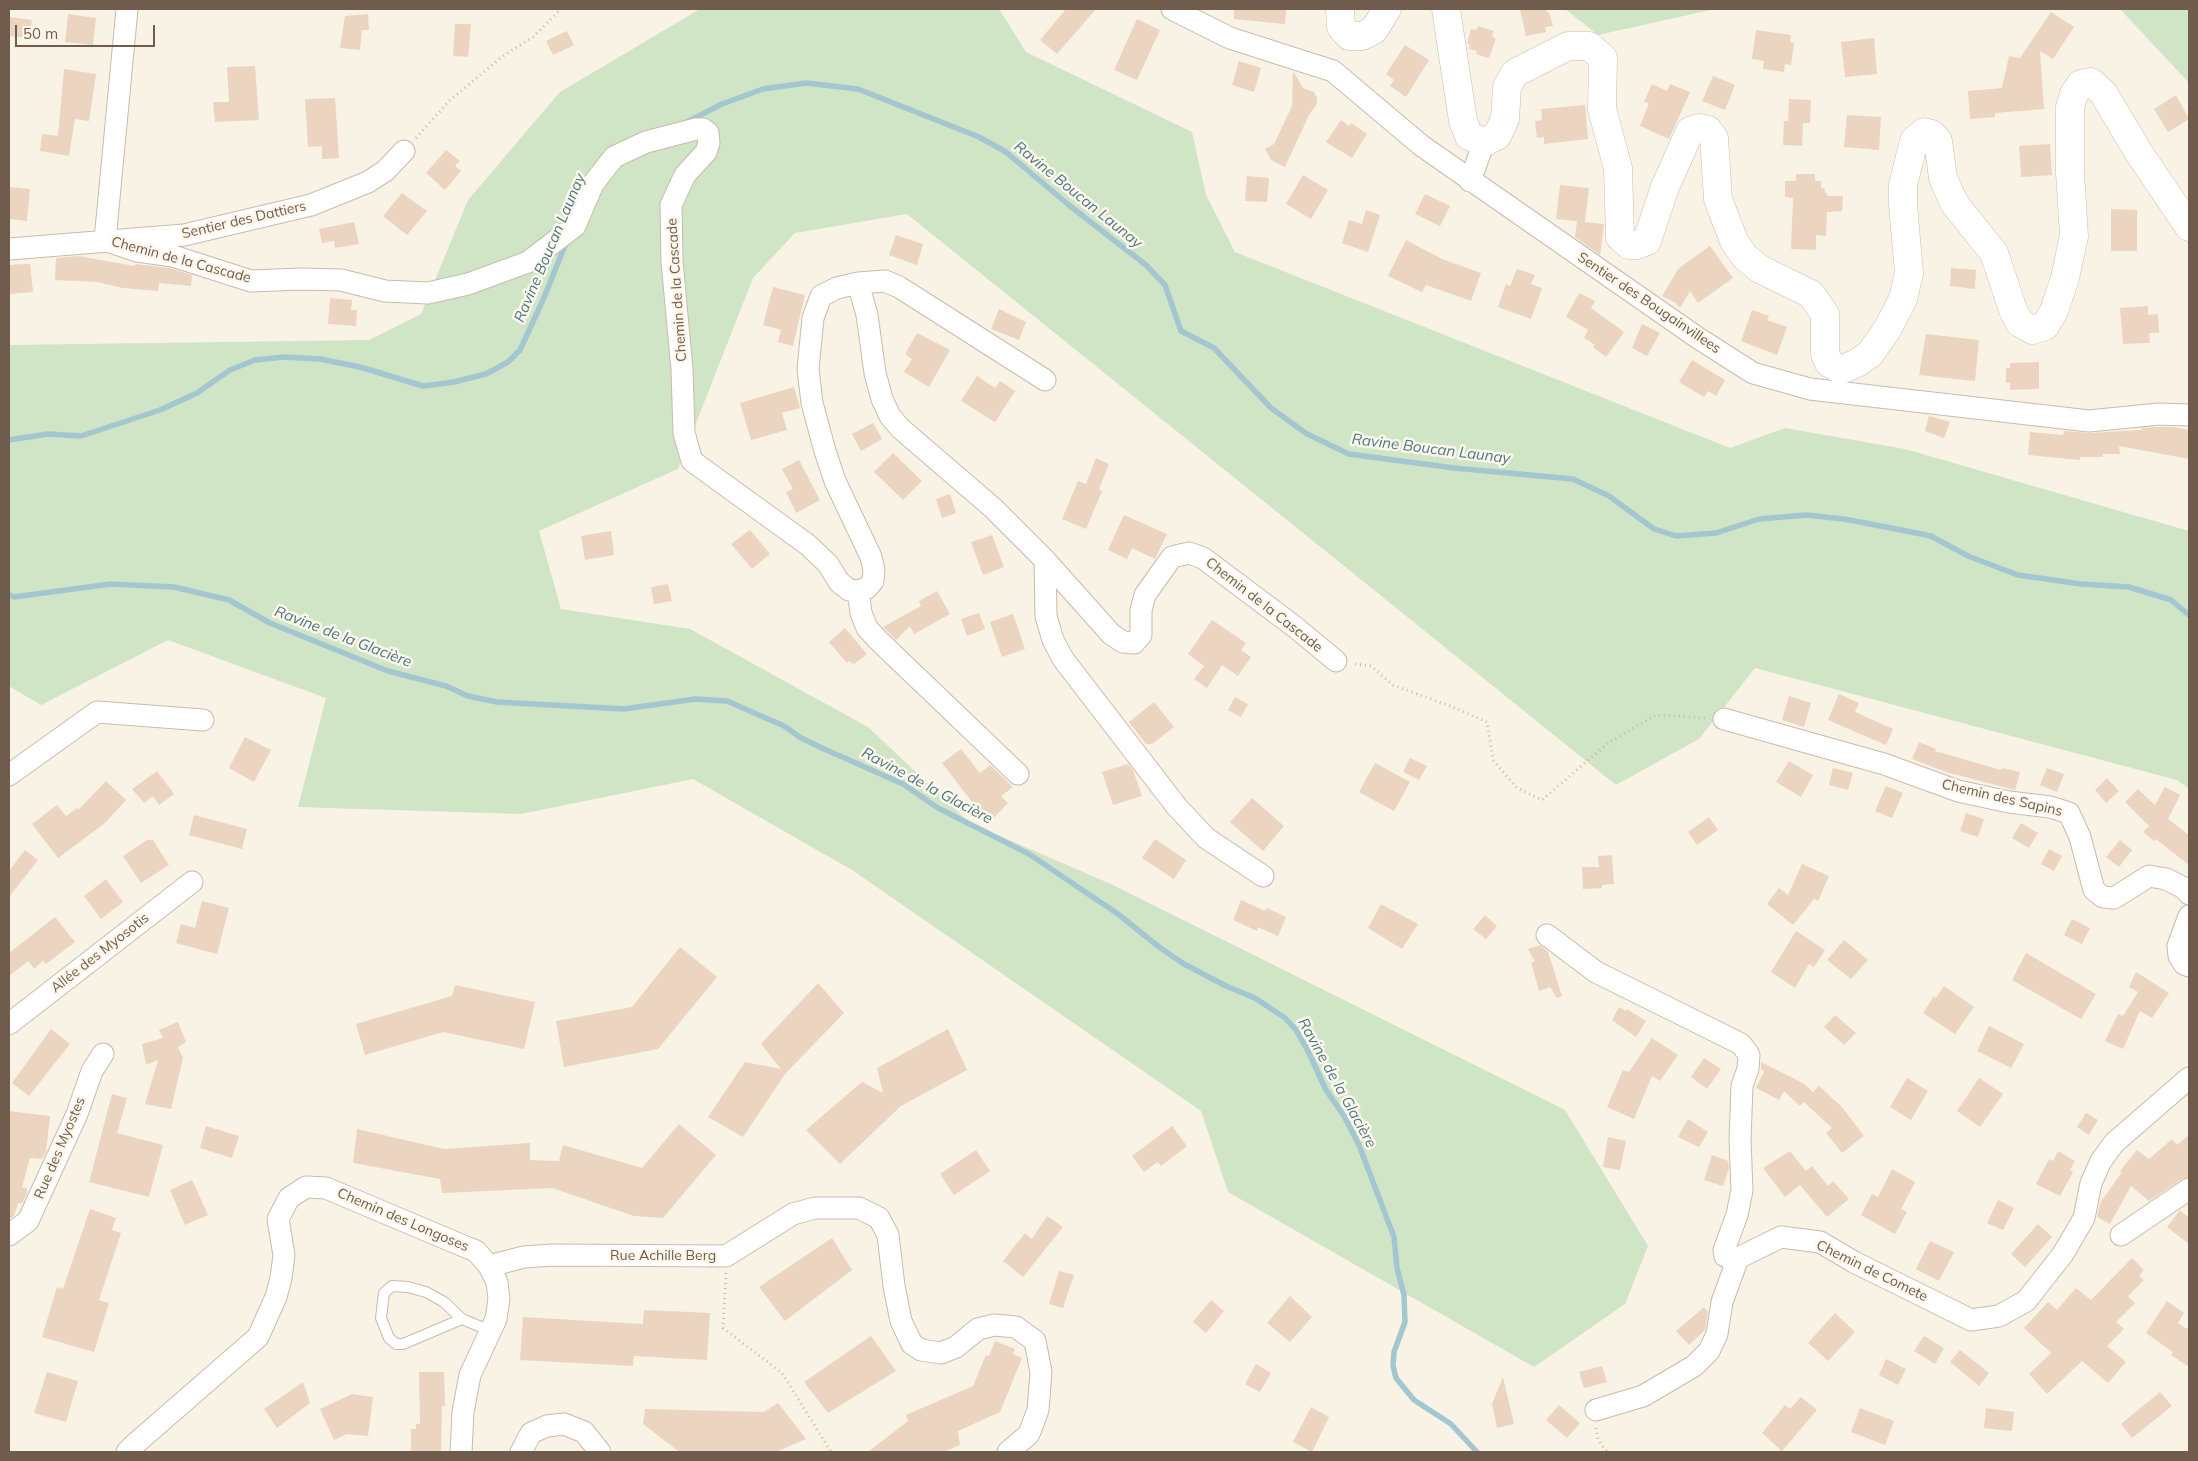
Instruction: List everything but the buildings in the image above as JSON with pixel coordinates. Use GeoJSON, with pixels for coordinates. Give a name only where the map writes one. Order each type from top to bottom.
{"type":"FeatureCollection","features":[{"type":"Feature","properties":{"kind":"main road"},"geometry":{"type":"LineString","coordinates":[[1340,9],[1341,27],[1349,36],[1362,36],[1374,30],[1387,9]]}},
{"type":"Feature","properties":{"kind":"main road"},"geometry":{"type":"LineString","coordinates":[[1446,9],[1463,121],[1469,136],[1484,142],[1497,136],[1505,119],[1507,87],[1515,73],[1568,46],[1589,46],[1596,50],[1603,58],[1602,109],[1618,168],[1620,237],[1629,245],[1637,245],[1647,241],[1664,187],[1690,131],[1699,128],[1708,130],[1714,138],[1718,199],[1734,241],[1746,257],[1760,269],[1811,294],[1825,314],[1825,354],[1842,381],[1857,363],[1870,354],[1888,328],[1903,299],[1909,272],[1903,185],[1914,141],[1924,132],[1932,134],[1938,141],[1943,178],[1954,204],[1994,253],[2013,310],[2020,323],[2032,330],[2045,326],[2054,311],[2065,278],[2074,236],[2070,172],[2070,107],[2074,94],[2081,84],[2091,82],[2104,94],[2139,153],[2189,227]]}},
{"type":"Feature","properties":{"kind":"street","name":"Chemin de la Cascade"},"geometry":{"type":"LineString","coordinates":[[127,9],[105,240],[137,251],[173,256],[251,281],[341,280],[385,291],[428,293],[468,284],[528,262],[575,226],[593,184],[614,157],[646,142],[696,129],[703,129],[708,133],[709,143],[706,152],[685,176],[671,205],[672,262],[682,369],[684,433],[692,461],[808,545],[828,564],[839,582],[849,590],[858,591]]}},
{"type":"Feature","properties":{"kind":"street","name":"Sentier des Bougainvillees"},"geometry":{"type":"LineString","coordinates":[[1172,9],[1230,38],[1333,71],[1422,146],[1470,181],[1698,338],[1753,373],[1810,388],[1842,381],[2089,421],[2160,414],[2189,415]]}},
{"type":"Feature","properties":{"kind":"street"},"geometry":{"type":"LineString","coordinates":[[1470,181],[1484,142]]}},
{"type":"Feature","properties":{"kind":"street","name":"Sentier des Dattiers"},"geometry":{"type":"LineString","coordinates":[[9,249],[184,235],[310,205],[368,182],[384,171],[404,151]]}},
{"type":"Feature","properties":{"kind":"street"},"geometry":{"type":"LineString","coordinates":[[1018,774],[867,628],[861,613],[858,591],[867,588],[872,581],[872,564],[828,458],[812,403],[808,369],[813,318],[822,296],[837,288],[885,281],[899,287],[1044,380]]}},
{"type":"Feature","properties":{"kind":"street","name":"Chemin de la Cascade"},"geometry":{"type":"LineString","coordinates":[[858,284],[867,315],[875,374],[882,399],[890,416],[900,428],[993,508],[1045,560],[1111,634],[1123,642],[1134,642],[1141,635],[1141,610],[1145,595],[1172,557],[1190,553],[1203,558],[1295,627],[1336,661]]}},
{"type":"Feature","properties":{"kind":"street"},"geometry":{"type":"LineString","coordinates":[[1045,560],[1046,616],[1053,640],[1063,659],[1176,807],[1206,838],[1263,876]]}},
{"type":"Feature","properties":{"kind":"street"},"geometry":{"type":"LineString","coordinates":[[9,775],[98,712],[203,720]]}},
{"type":"Feature","properties":{"kind":"street","name":"Chemin des Sapins"},"geometry":{"type":"LineString","coordinates":[[1724,719],[1884,764],[1958,790],[2009,802],[2050,807],[2068,813],[2080,837],[2094,890],[2104,897],[2114,898],[2148,876],[2166,879],[2184,888],[2189,894]]}},
{"type":"Feature","properties":{"kind":"street","name":"Allée des Myosotis"},"geometry":{"type":"LineString","coordinates":[[9,1024],[192,882]]}},
{"type":"Feature","properties":{"kind":"street"},"geometry":{"type":"LineString","coordinates":[[2189,916],[2178,946],[2179,956],[2184,964],[2189,966]]}},
{"type":"Feature","properties":{"kind":"street"},"geometry":{"type":"LineString","coordinates":[[1547,935],[1596,972],[1741,1044],[1749,1055],[1748,1069],[1742,1086],[1740,1140],[1742,1190],[1737,1215],[1724,1250],[1725,1256],[1728,1259],[1734,1260],[1738,1258]]}},
{"type":"Feature","properties":{"kind":"street","name":"Rue des Myostes"},"geometry":{"type":"LineString","coordinates":[[9,1235],[28,1221],[77,1114],[92,1071],[103,1054]]}},
{"type":"Feature","properties":{"kind":"street","name":"Chemin de Comete"},"geometry":{"type":"LineString","coordinates":[[1738,1258],[1781,1237],[1820,1242],[1854,1262],[1972,1320],[1999,1316],[2026,1301],[2063,1254],[2084,1218],[2091,1183],[2101,1161],[2114,1143],[2189,1078]]}},
{"type":"Feature","properties":{"kind":"street","name":"Chemin des Longoses"},"geometry":{"type":"LineString","coordinates":[[127,1452],[258,1337],[276,1297],[281,1278],[284,1255],[278,1219],[289,1198],[306,1187],[326,1188],[476,1251],[490,1266],[497,1282],[500,1299],[496,1319],[470,1375],[463,1412],[461,1452]]}},
{"type":"Feature","properties":{"kind":"street"},"geometry":{"type":"LineString","coordinates":[[2121,1235],[2189,1189]]}},
{"type":"Feature","properties":{"kind":"street","name":"Rue Achille Berg"},"geometry":{"type":"LineString","coordinates":[[490,1266],[524,1257],[553,1255],[726,1256],[793,1214],[815,1208],[859,1208],[879,1218],[888,1236],[894,1286],[901,1321],[912,1344],[921,1350],[941,1353],[956,1347],[978,1330],[994,1325],[1016,1327],[1035,1341],[1041,1372],[1038,1410],[1029,1434],[1008,1452]]}},
{"type":"Feature","properties":{"kind":"street"},"geometry":{"type":"LineString","coordinates":[[1596,1410],[1643,1396],[1694,1366],[1709,1351],[1717,1334],[1722,1302],[1738,1258]]}},
{"type":"Feature","properties":{"kind":"street"},"geometry":{"type":"LineString","coordinates":[[521,1452],[531,1433],[547,1426],[564,1424],[584,1432],[600,1452]]}},
{"type":"Feature","properties":{"kind":"lane"},"geometry":{"type":"LineString","coordinates":[[462,1319],[403,1344],[396,1344],[389,1338],[381,1318],[384,1293],[392,1286],[408,1287],[426,1292],[444,1302],[462,1319],[490,1331]]}},
{"type":"Feature","properties":{"kind":"path"},"geometry":{"type":"LineString","coordinates":[[404,151],[449,101],[503,56],[533,37],[561,9]]}},
{"type":"Feature","properties":{"kind":"path"},"geometry":{"type":"LineString","coordinates":[[1336,661],[1372,666],[1393,685],[1450,706],[1486,722],[1493,760],[1518,788],[1542,800],[1608,742],[1656,715],[1724,719]]}},
{"type":"Feature","properties":{"kind":"path"},"geometry":{"type":"LineString","coordinates":[[726,1256],[723,1328],[782,1373],[831,1452]]}},
{"type":"Feature","properties":{"kind":"path"},"geometry":{"type":"LineString","coordinates":[[1596,1410],[1595,1419],[1598,1440],[1606,1452]]}},
{"type":"Feature","properties":{"kind":"green space"},"geometry":{"type":"Polygon","coordinates":[[[700,9],[999,9],[1026,52],[1192,132],[1206,195],[1235,252],[1730,448],[1785,428],[1905,449],[2189,531],[2189,789],[2177,780],[1755,668],[1699,739],[1616,785],[907,214],[795,233],[753,278],[678,469],[539,531],[561,609],[690,629],[868,727],[970,823],[1113,885],[1565,1110],[1648,1246],[1625,1304],[1534,1367],[1228,1192],[1201,1111],[852,870],[693,779],[521,814],[298,807],[326,698],[168,640],[41,705],[9,686],[9,345],[369,340],[421,314],[468,200],[560,92],[700,9]]]}},
{"type":"Feature","properties":{"kind":"green space"},"geometry":{"type":"Polygon","coordinates":[[[1565,9],[1715,9],[1598,35],[1565,9]]]}},
{"type":"Feature","properties":{"kind":"green space"},"geometry":{"type":"Polygon","coordinates":[[[2120,9],[2189,9],[2189,83],[2120,9]]]}},
{"type":"Feature","properties":{"kind":"waterway","name":"Ravine Boucan Launay"},"geometry":{"type":"LineString","coordinates":[[685,123],[722,104],[763,89],[806,83],[858,89],[979,137],[1006,152],[1070,206],[1146,265],[1165,285],[1181,331],[1214,348],[1271,408],[1307,434],[1349,454],[1454,468],[1573,479],[1609,496],[1654,529],[1676,536],[1716,533],[1759,519],[1806,515],[1844,519],[1931,536],[1968,556],[2018,575],[2081,584],[2129,587],[2171,600],[2189,615]]}},
{"type":"Feature","properties":{"kind":"waterway","name":"Ravine Boucan Launay"},"geometry":{"type":"LineString","coordinates":[[9,440],[48,434],[81,436],[160,410],[197,393],[230,370],[255,360],[284,357],[320,359],[360,367],[423,386],[454,382],[486,374],[508,362],[520,350],[566,243]]}},
{"type":"Feature","properties":{"kind":"waterway","name":"Ravine de la Glacière"},"geometry":{"type":"LineString","coordinates":[[9,595],[14,597],[110,584],[174,587],[229,600],[270,623],[388,671],[446,686],[468,696],[497,702],[624,709],[695,699],[727,701],[784,726],[801,738],[822,748],[903,784],[938,808],[1029,854],[1118,914],[1159,947],[1184,964],[1226,986],[1255,998],[1285,1018],[1296,1030],[1326,1090],[1344,1116],[1359,1145],[1394,1237],[1397,1268],[1404,1295],[1405,1322],[1394,1352],[1393,1366],[1396,1378],[1414,1400],[1451,1424],[1477,1452]]}}]}
